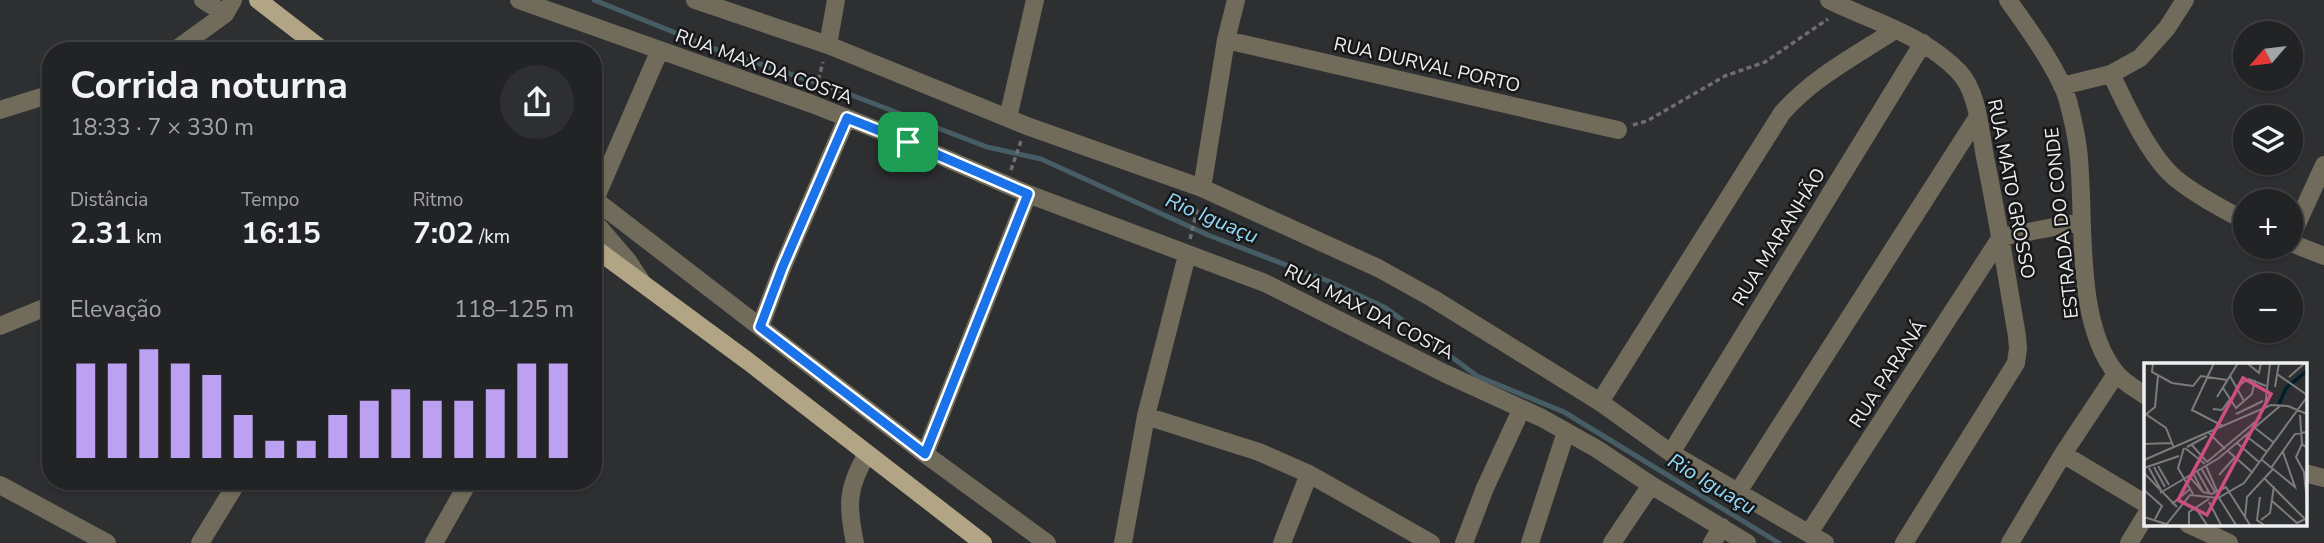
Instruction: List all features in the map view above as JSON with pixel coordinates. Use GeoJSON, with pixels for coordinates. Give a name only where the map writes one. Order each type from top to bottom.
{"type":"FeatureCollection","features":[{"type":"Feature","properties":{"kind":"main road"},"geometry":{"type":"LineString","coordinates":[[258,0],[312,42]]}},
{"type":"Feature","properties":{"kind":"main road"},"geometry":{"type":"LineString","coordinates":[[602,253],[983,543]]}},
{"type":"Feature","properties":{"kind":"street"},"geometry":{"type":"LineString","coordinates":[[204,0],[229,7]]}},
{"type":"Feature","properties":{"kind":"street","name":"RUA MAX DA COSTA"},"geometry":{"type":"LineString","coordinates":[[519,0],[813,104],[1028,194],[1188,250],[1265,283],[1566,432],[1747,543]]}},
{"type":"Feature","properties":{"kind":"street","name":"RUA MAX DA COSTA"},"geometry":{"type":"LineString","coordinates":[[695,0],[1201,192],[1378,268],[1432,298],[1600,402],[1671,453],[1817,538]]}},
{"type":"Feature","properties":{"kind":"street"},"geometry":{"type":"LineString","coordinates":[[827,49],[836,0]]}},
{"type":"Feature","properties":{"kind":"street"},"geometry":{"type":"LineString","coordinates":[[1008,118],[1035,0]]}},
{"type":"Feature","properties":{"kind":"street"},"geometry":{"type":"LineString","coordinates":[[1201,192],[1226,40],[1236,0]]}},
{"type":"Feature","properties":{"kind":"street","name":"ESTRADA DO CONDE"},"geometry":{"type":"LineString","coordinates":[[2008,0],[2062,86],[2067,100],[2078,148],[2089,308],[2099,344],[2116,374],[2144,395]]}},
{"type":"Feature","properties":{"kind":"street"},"geometry":{"type":"LineString","coordinates":[[2062,86],[2111,75],[2140,58],[2167,28],[2185,0]]}},
{"type":"Feature","properties":{"kind":"street","name":"RUA MATO GROSSO"},"geometry":{"type":"LineString","coordinates":[[1836,4],[1923,43],[1957,69],[1965,79],[1977,118],[2001,237],[2018,348],[2015,363],[2006,380],[1904,543]]}},
{"type":"Feature","properties":{"kind":"street"},"geometry":{"type":"LineString","coordinates":[[185,42],[229,7]]}},
{"type":"Feature","properties":{"kind":"street"},"geometry":{"type":"LineString","coordinates":[[1600,402],[1782,113],[1819,78],[1895,30]]}},
{"type":"Feature","properties":{"kind":"street","name":"RUA DURVAL PORTO"},"geometry":{"type":"LineString","coordinates":[[1226,40],[1618,130]]}},
{"type":"Feature","properties":{"kind":"street","name":"RUA MARANHÃO"},"geometry":{"type":"LineString","coordinates":[[1671,453],[1923,43]]}},
{"type":"Feature","properties":{"kind":"street"},"geometry":{"type":"LineString","coordinates":[[602,183],[659,51]]}},
{"type":"Feature","properties":{"kind":"street"},"geometry":{"type":"LineString","coordinates":[[2111,75],[2148,144],[2172,176],[2213,205],[2233,215]]}},
{"type":"Feature","properties":{"kind":"street"},"geometry":{"type":"LineString","coordinates":[[0,110],[42,97]]}},
{"type":"Feature","properties":{"kind":"street"},"geometry":{"type":"LineString","coordinates":[[760,327],[783,266],[847,118]]}},
{"type":"Feature","properties":{"kind":"street"},"geometry":{"type":"LineString","coordinates":[[1738,492],[1977,118]]}},
{"type":"Feature","properties":{"kind":"street"},"geometry":{"type":"LineString","coordinates":[[2303,211],[2324,165]]}},
{"type":"Feature","properties":{"kind":"street"},"geometry":{"type":"LineString","coordinates":[[925,454],[1028,194]]}},
{"type":"Feature","properties":{"kind":"street"},"geometry":{"type":"LineString","coordinates":[[602,208],[1046,543]]}},
{"type":"Feature","properties":{"kind":"street"},"geometry":{"type":"LineString","coordinates":[[2001,237],[2081,222]]}},
{"type":"Feature","properties":{"kind":"street"},"geometry":{"type":"LineString","coordinates":[[602,231],[641,281]]}},
{"type":"Feature","properties":{"kind":"street","name":"RUA PARANÁ"},"geometry":{"type":"LineString","coordinates":[[1817,538],[2001,237]]}},
{"type":"Feature","properties":{"kind":"street"},"geometry":{"type":"LineString","coordinates":[[2303,248],[2324,256]]}},
{"type":"Feature","properties":{"kind":"street"},"geometry":{"type":"LineString","coordinates":[[1123,543],[1146,416],[1188,250]]}},
{"type":"Feature","properties":{"kind":"street"},"geometry":{"type":"LineString","coordinates":[[0,326],[42,309]]}},
{"type":"Feature","properties":{"kind":"street"},"geometry":{"type":"LineString","coordinates":[[2010,543],[2063,454],[2116,374]]}},
{"type":"Feature","properties":{"kind":"street"},"geometry":{"type":"LineString","coordinates":[[1464,543],[1485,488],[1521,410]]}},
{"type":"Feature","properties":{"kind":"street"},"geometry":{"type":"LineString","coordinates":[[1146,416],[1259,452],[1309,474],[1431,543]]}},
{"type":"Feature","properties":{"kind":"street"},"geometry":{"type":"LineString","coordinates":[[1530,543],[1566,432]]}},
{"type":"Feature","properties":{"kind":"street"},"geometry":{"type":"LineString","coordinates":[[855,543],[848,495],[867,454]]}},
{"type":"Feature","properties":{"kind":"street"},"geometry":{"type":"LineString","coordinates":[[2063,454],[2144,503]]}},
{"type":"Feature","properties":{"kind":"street"},"geometry":{"type":"LineString","coordinates":[[2306,473],[2324,478]]}},
{"type":"Feature","properties":{"kind":"street"},"geometry":{"type":"LineString","coordinates":[[1282,543],[1309,474]]}},
{"type":"Feature","properties":{"kind":"street"},"geometry":{"type":"LineString","coordinates":[[0,485],[107,543]]}},
{"type":"Feature","properties":{"kind":"street"},"geometry":{"type":"LineString","coordinates":[[1612,543],[1651,485]]}},
{"type":"Feature","properties":{"kind":"street"},"geometry":{"type":"LineString","coordinates":[[200,543],[232,490]]}},
{"type":"Feature","properties":{"kind":"street"},"geometry":{"type":"LineString","coordinates":[[434,543],[464,490]]}},
{"type":"Feature","properties":{"kind":"street"},"geometry":{"type":"LineString","coordinates":[[2129,543],[2144,518]]}},
{"type":"Feature","properties":{"kind":"street"},"geometry":{"type":"LineString","coordinates":[[2192,526],[2229,543]]}},
{"type":"Feature","properties":{"kind":"street"},"geometry":{"type":"LineString","coordinates":[[1712,543],[1722,527]]}},
{"type":"Feature","properties":{"kind":"path"},"geometry":{"type":"LineString","coordinates":[[1618,130],[1647,121],[1725,76],[1765,62],[1836,4]]}},
{"type":"Feature","properties":{"kind":"path"},"geometry":{"type":"LineString","coordinates":[[815,95],[827,49]]}},
{"type":"Feature","properties":{"kind":"path"},"geometry":{"type":"LineString","coordinates":[[1009,175],[1024,135]]}},
{"type":"Feature","properties":{"kind":"path"},"geometry":{"type":"LineString","coordinates":[[1188,250],[1201,192]]}},
{"type":"Feature","properties":{"kind":"waterway","name":"Rio Iguaçu"},"geometry":{"type":"LineString","coordinates":[[594,0],[718,50],[841,91],[987,147],[1041,159],[1208,235],[1328,281],[1386,308],[1477,376],[1564,412],[1779,543]]}},
{"type":"Feature","properties":{"kind":"route"},"geometry":{"type":"LineString","coordinates":[[847,118],[908,142],[1028,194],[925,454],[760,327],[783,266],[847,118]]}}]}
